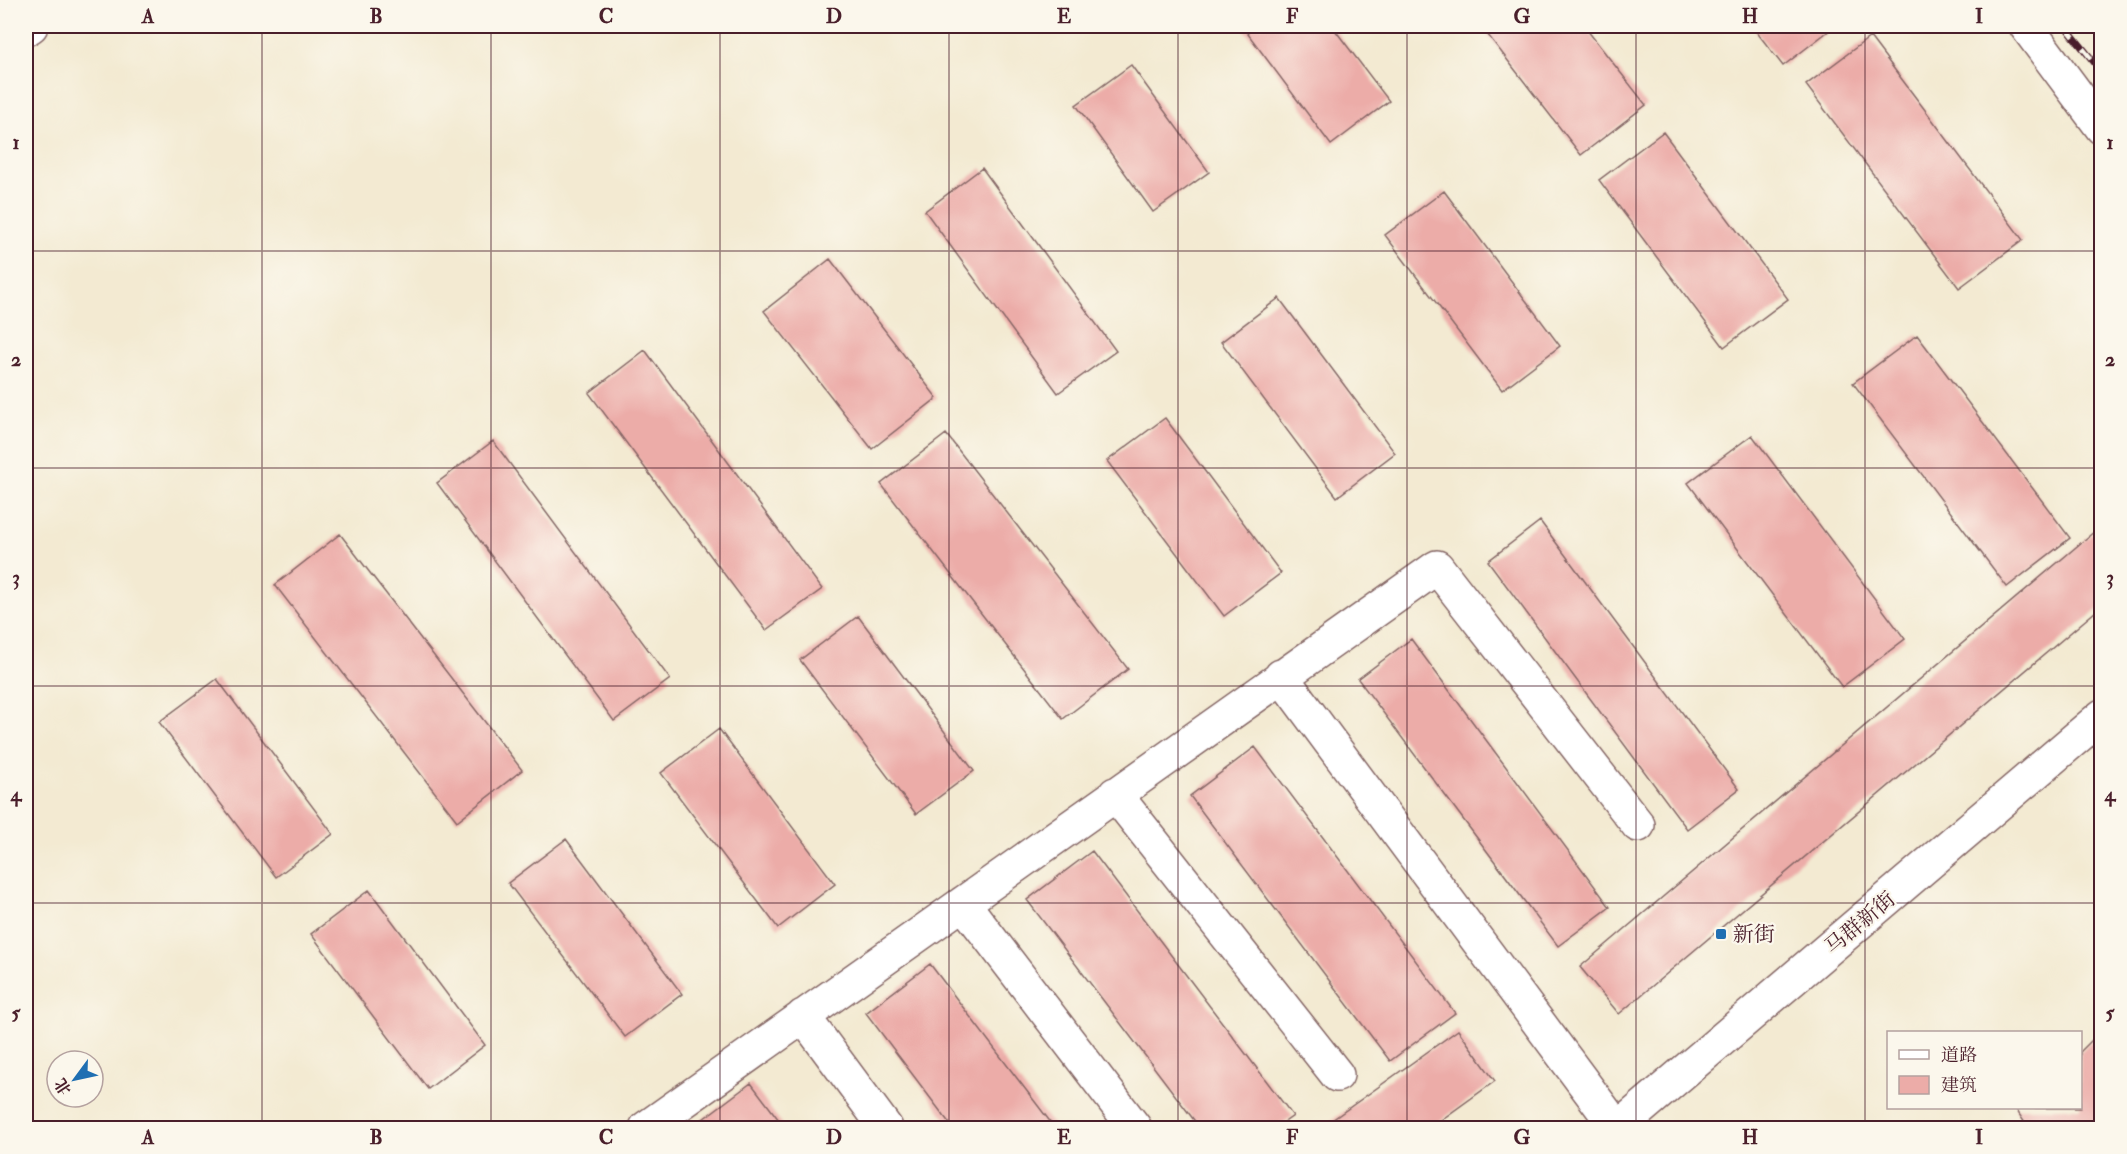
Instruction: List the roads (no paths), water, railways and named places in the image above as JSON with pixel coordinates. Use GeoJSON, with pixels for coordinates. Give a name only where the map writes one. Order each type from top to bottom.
{"type":"FeatureCollection","features":[{"type":"Feature","properties":{"kind":"main road"},"geometry":{"type":"LineString","coordinates":[[26,29],[31,26]]}},
{"type":"Feature","properties":{"kind":"main road"},"geometry":{"type":"LineString","coordinates":[[2026,26],[2102,128]]}},
{"type":"Feature","properties":{"kind":"main road"},"geometry":{"type":"LineString","coordinates":[[646,1128],[1437,567],[1638,825]]}},
{"type":"Feature","properties":{"kind":"main road"},"geometry":{"type":"LineString","coordinates":[[1281,676],[1618,1128]]}},
{"type":"Feature","properties":{"kind":"main road","name":"马群新街"},"geometry":{"type":"LineString","coordinates":[[1618,1128],[2102,716]]}},
{"type":"Feature","properties":{"kind":"main road"},"geometry":{"type":"LineString","coordinates":[[1115,794],[1337,1075]]}},
{"type":"Feature","properties":{"kind":"main road"},"geometry":{"type":"LineString","coordinates":[[963,903],[1135,1128]]}},
{"type":"Feature","properties":{"kind":"main road"},"geometry":{"type":"LineString","coordinates":[[803,1016],[886,1128]]}},
{"type":"Feature","properties":{"kind":"railway"},"geometry":{"type":"LineString","coordinates":[[2065,26],[2102,72]]}},
{"type":"Feature","properties":{"kind":"railway"},"geometry":{"type":"LineString","coordinates":[[2098,26],[2102,31]]}},
{"type":"Feature","properties":{"kind":"place","name":"新街"},"geometry":{"type":"Point","coordinates":[1721,934]}}]}
